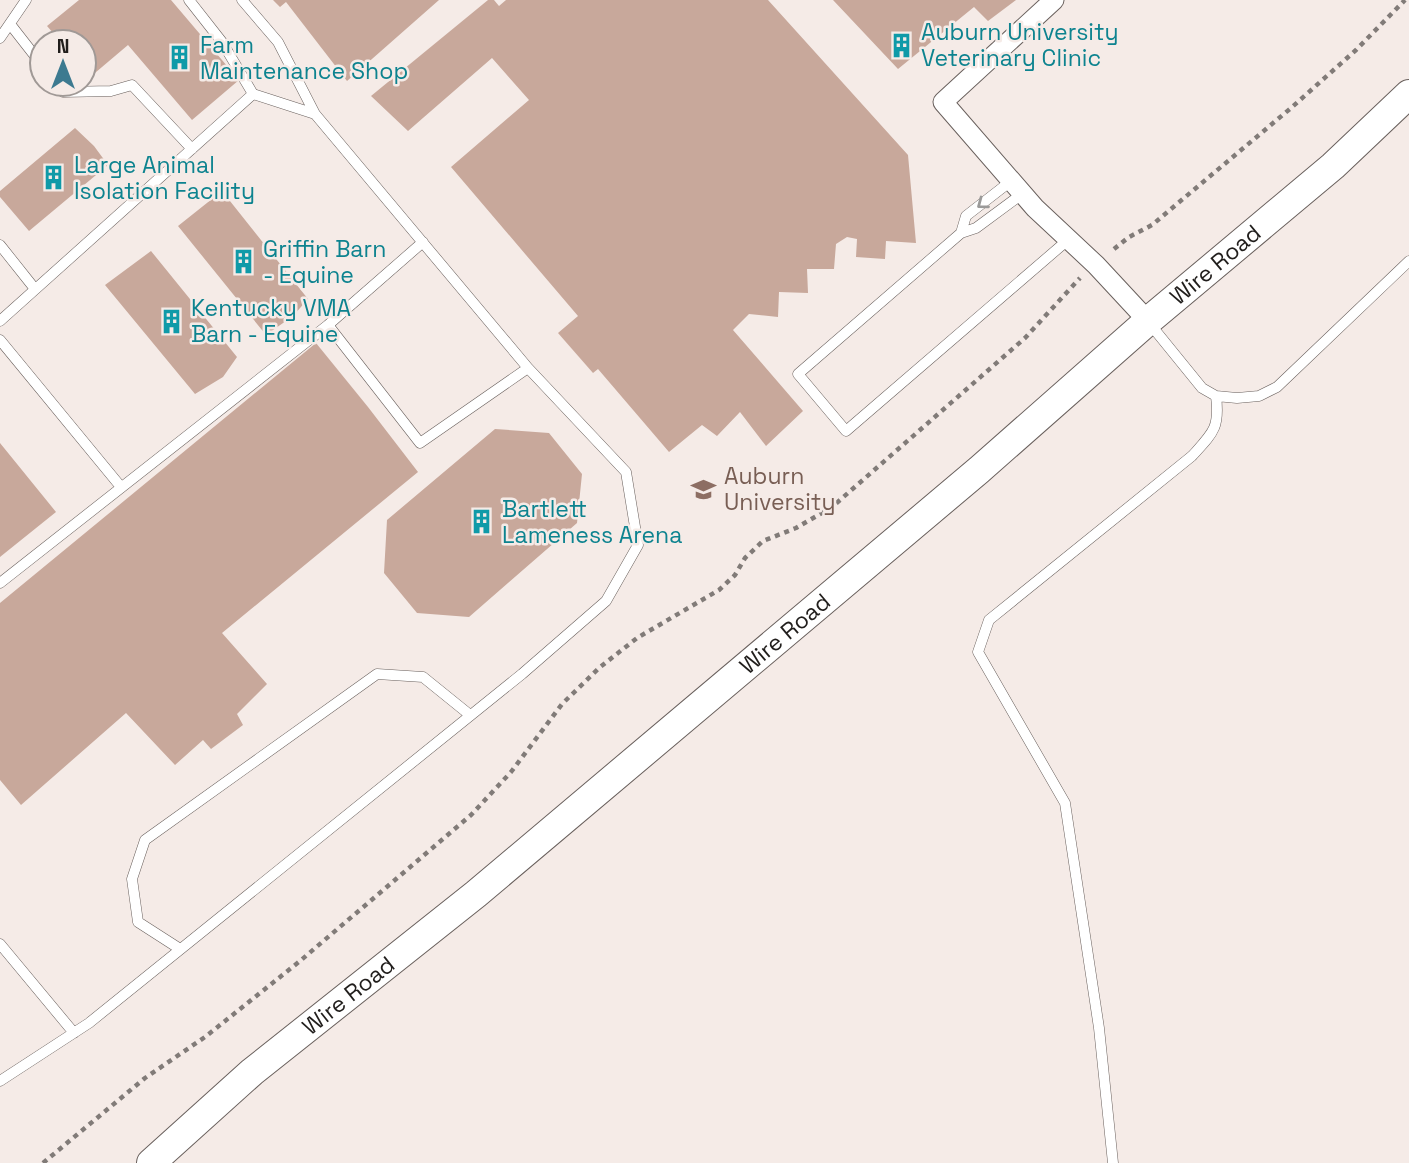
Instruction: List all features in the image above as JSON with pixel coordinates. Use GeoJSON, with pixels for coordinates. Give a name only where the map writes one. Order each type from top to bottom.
{"type":"FeatureCollection","features":[{"type":"Feature","properties":{"kind":"street"},"geometry":{"type":"LineString","coordinates":[[1054,0],[943,102],[1034,208],[1070,239],[1148,321]]}},
{"type":"Feature","properties":{"kind":"street","name":"Wire Road"},"geometry":{"type":"LineString","coordinates":[[151,1163],[253,1072],[476,894],[978,470],[1148,321],[1333,166],[1409,94]]}},
{"type":"Feature","properties":{"kind":"lane"},"geometry":{"type":"LineString","coordinates":[[0,38],[26,0]]}},
{"type":"Feature","properties":{"kind":"lane"},"geometry":{"type":"LineString","coordinates":[[189,0],[222,42],[253,94],[315,114]]}},
{"type":"Feature","properties":{"kind":"lane"},"geometry":{"type":"LineString","coordinates":[[0,1081],[89,1023],[522,674],[606,601],[638,545],[626,472],[528,368],[315,114],[278,42],[242,0]]}},
{"type":"Feature","properties":{"kind":"lane"},"geometry":{"type":"LineString","coordinates":[[10,24],[28,47]]}},
{"type":"Feature","properties":{"kind":"lane"},"geometry":{"type":"LineString","coordinates":[[98,91],[132,85],[192,149]]}},
{"type":"Feature","properties":{"kind":"lane"},"geometry":{"type":"LineString","coordinates":[[0,321],[253,94]]}},
{"type":"Feature","properties":{"kind":"lane"},"geometry":{"type":"LineString","coordinates":[[961,233],[965,216],[1017,187]]}},
{"type":"Feature","properties":{"kind":"lane"},"geometry":{"type":"LineString","coordinates":[[1017,187],[976,228],[961,233],[798,374],[846,431],[1070,239]]}},
{"type":"Feature","properties":{"kind":"lane"},"geometry":{"type":"LineString","coordinates":[[0,583],[328,325],[423,242]]}},
{"type":"Feature","properties":{"kind":"lane"},"geometry":{"type":"LineString","coordinates":[[0,245],[36,289]]}},
{"type":"Feature","properties":{"kind":"lane"},"geometry":{"type":"LineString","coordinates":[[1148,321],[1202,388],[1216,396],[1259,396],[1278,387],[1409,261]]}},
{"type":"Feature","properties":{"kind":"lane"},"geometry":{"type":"LineString","coordinates":[[328,325],[420,443],[528,368]]}},
{"type":"Feature","properties":{"kind":"lane"},"geometry":{"type":"LineString","coordinates":[[0,340],[121,488]]}},
{"type":"Feature","properties":{"kind":"lane"},"geometry":{"type":"LineString","coordinates":[[1112,1163],[1099,1028],[1065,803],[978,652],[989,620],[1192,456],[1216,426],[1216,396]]}},
{"type":"Feature","properties":{"kind":"lane"},"geometry":{"type":"LineString","coordinates":[[180,949],[138,922],[132,880],[145,840],[377,674],[423,677],[470,715]]}},
{"type":"Feature","properties":{"kind":"lane"},"geometry":{"type":"LineString","coordinates":[[0,944],[74,1033]]}},
{"type":"Feature","properties":{"kind":"path"},"geometry":{"type":"LineString","coordinates":[[1114,248],[1129,236],[1152,225],[1291,108],[1356,50],[1405,0]]}},
{"type":"Feature","properties":{"kind":"path"},"geometry":{"type":"LineString","coordinates":[[43,1163],[145,1078],[205,1037],[300,961],[471,815],[511,772],[562,704],[599,668],[637,638],[719,590],[763,541],[796,528],[832,507],[1025,338],[1081,277]]}},
{"type":"Feature","properties":{"kind":"building","name":"Farm Maintenance Shop"},"geometry":{"type":"Polygon","coordinates":[[[79,0],[171,0],[239,80],[192,120],[128,45],[98,70],[98,28],[47,26],[79,0]]]}},
{"type":"Feature","properties":{"kind":"building"},"geometry":{"type":"Polygon","coordinates":[[[273,0],[439,0],[347,81],[286,2],[280,7],[273,0]]]}},
{"type":"Feature","properties":{"kind":"building"},"geometry":{"type":"Polygon","coordinates":[[[488,0],[494,0],[499,6],[506,0],[768,0],[908,155],[916,243],[886,241],[885,259],[856,257],[857,239],[847,237],[836,244],[834,269],[807,269],[808,293],[779,292],[778,317],[749,314],[733,330],[803,411],[766,446],[740,412],[717,436],[702,425],[669,452],[598,369],[593,373],[558,333],[578,316],[451,167],[529,100],[492,58],[408,131],[371,96],[488,0]]]}},
{"type":"Feature","properties":{"kind":"building","name":"Auburn University Veterinary Clinic"},"geometry":{"type":"Polygon","coordinates":[[[833,0],[1016,0],[988,21],[974,7],[898,69],[833,0]]]}},
{"type":"Feature","properties":{"kind":"building","name":"Large Animal Isolation Facility"},"geometry":{"type":"Polygon","coordinates":[[[75,128],[94,146],[108,165],[29,231],[0,197],[0,191],[75,128]]]}},
{"type":"Feature","properties":{"kind":"building","name":"Griffin Barn - Equine"},"geometry":{"type":"Polygon","coordinates":[[[222,191],[308,299],[293,316],[266,335],[178,226],[222,191]]]}},
{"type":"Feature","properties":{"kind":"building","name":"Kentucky VMA Barn - Equine"},"geometry":{"type":"Polygon","coordinates":[[[151,251],[237,357],[223,377],[195,394],[105,285],[151,251]]]}},
{"type":"Feature","properties":{"kind":"building"},"geometry":{"type":"Polygon","coordinates":[[[316,343],[418,472],[222,633],[267,684],[237,714],[243,725],[211,749],[203,740],[175,765],[126,713],[21,805],[0,780],[0,603],[316,343]]]}},
{"type":"Feature","properties":{"kind":"building","name":"Bartlett Lameness Arena"},"geometry":{"type":"Polygon","coordinates":[[[495,429],[549,433],[582,474],[577,523],[469,617],[417,613],[384,573],[387,520],[495,429]]]}},
{"type":"Feature","properties":{"kind":"building"},"geometry":{"type":"Polygon","coordinates":[[[0,443],[56,512],[0,557],[0,443]]]}},
{"type":"Feature","properties":{"kind":"place","name":"Auburn University Veterinary Clinic"},"geometry":{"type":"Point","coordinates":[901,45]}},
{"type":"Feature","properties":{"kind":"place","name":"Farm Maintenance Shop"},"geometry":{"type":"Point","coordinates":[180,58]}},
{"type":"Feature","properties":{"kind":"place","name":"Large Animal Isolation Facility"},"geometry":{"type":"Point","coordinates":[54,178]}},
{"type":"Feature","properties":{"kind":"place","name":"Griffin Barn - Equine"},"geometry":{"type":"Point","coordinates":[243,262]}},
{"type":"Feature","properties":{"kind":"place","name":"Kentucky VMA Barn - Equine"},"geometry":{"type":"Point","coordinates":[171,321]}},
{"type":"Feature","properties":{"kind":"place","name":"Auburn University"},"geometry":{"type":"Point","coordinates":[704,489]}},
{"type":"Feature","properties":{"kind":"place","name":"Bartlett Lameness Arena"},"geometry":{"type":"Point","coordinates":[482,522]}}]}
